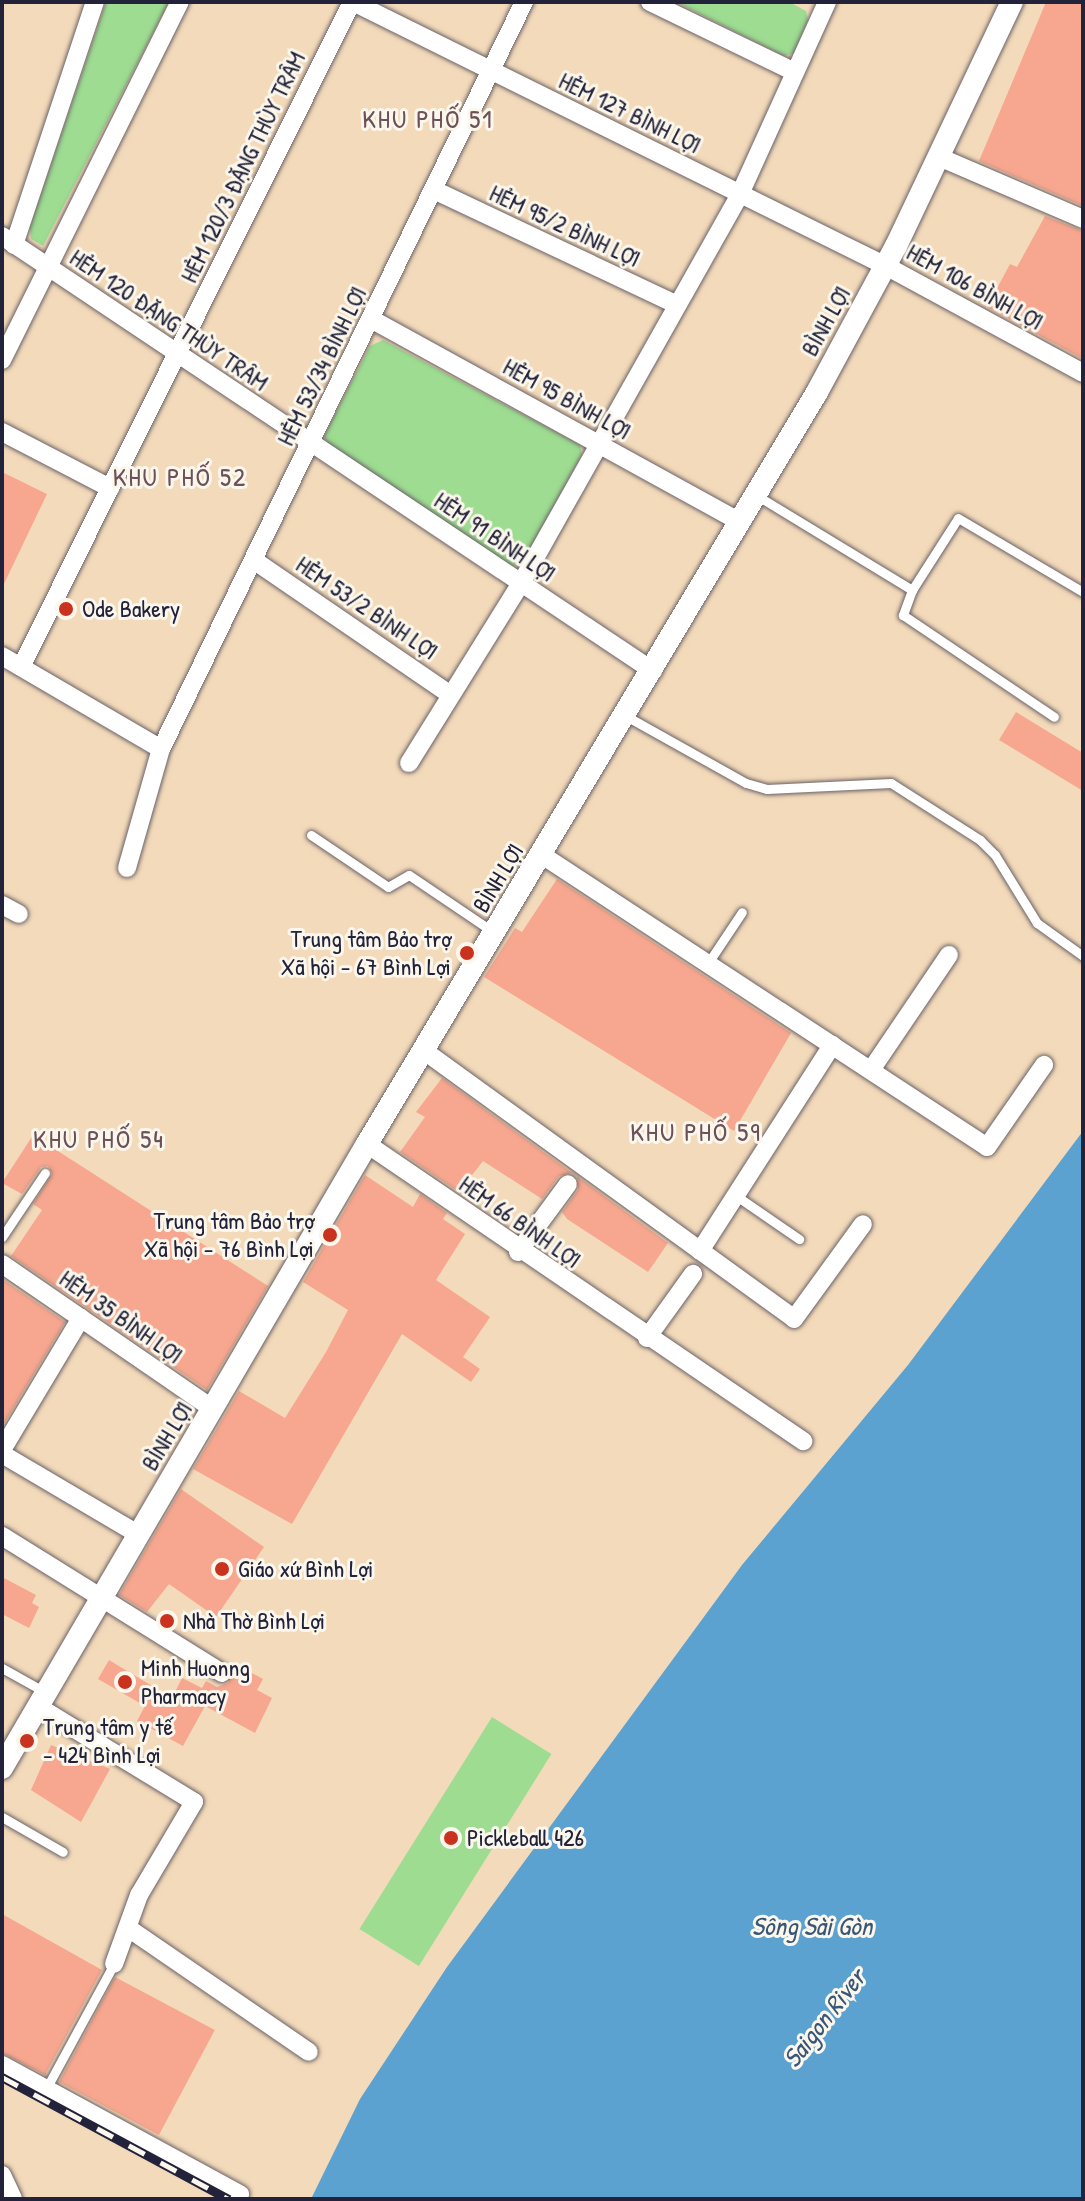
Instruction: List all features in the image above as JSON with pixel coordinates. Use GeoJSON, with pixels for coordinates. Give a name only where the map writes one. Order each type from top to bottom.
{"type":"FeatureCollection","features":[{"type":"Feature","properties":{"kind":"street"},"geometry":{"type":"LineString","coordinates":[[8,240],[95,2]]}},
{"type":"Feature","properties":{"kind":"street"},"geometry":{"type":"LineString","coordinates":[[2,360],[180,2]]}},
{"type":"Feature","properties":{"kind":"street","name":"HẺM 127 BÌNH LỢI"},"geometry":{"type":"LineString","coordinates":[[352,2],[886,266]]}},
{"type":"Feature","properties":{"kind":"street","name":"HẺM 120/3 ĐẶNG THÙY TRÂM"},"geometry":{"type":"LineString","coordinates":[[21,667],[352,2]]}},
{"type":"Feature","properties":{"kind":"street","name":"HẺM 53/34 BÌNH LỢI"},"geometry":{"type":"LineString","coordinates":[[127,868],[161,749],[524,2]]}},
{"type":"Feature","properties":{"kind":"street"},"geometry":{"type":"LineString","coordinates":[[650,2],[795,72]]}},
{"type":"Feature","properties":{"kind":"street","name":"BÌNH LỢI"},"geometry":{"type":"LineString","coordinates":[[2,1768],[367,1144],[756,495],[886,266],[1012,2]]}},
{"type":"Feature","properties":{"kind":"street"},"geometry":{"type":"LineString","coordinates":[[599,443],[740,194],[823,3]]}},
{"type":"Feature","properties":{"kind":"street"},"geometry":{"type":"LineString","coordinates":[[939,157],[1083,219]]}},
{"type":"Feature","properties":{"kind":"street","name":"HẺM 95/2 BÌNH LỢI"},"geometry":{"type":"LineString","coordinates":[[434,190],[677,305]]}},
{"type":"Feature","properties":{"kind":"street","name":"HẺM 120 ĐẶNG THÙY TRÂM"},"geometry":{"type":"LineString","coordinates":[[8,240],[311,443]]}},
{"type":"Feature","properties":{"kind":"street","name":"HẺM 106 BÌNH LỢI"},"geometry":{"type":"LineString","coordinates":[[886,266],[1083,373]]}},
{"type":"Feature","properties":{"kind":"street","name":"HẺM 95 BÌNH LỢI"},"geometry":{"type":"LineString","coordinates":[[371,319],[740,522]]}},
{"type":"Feature","properties":{"kind":"street"},"geometry":{"type":"LineString","coordinates":[[2,432],[110,488]]}},
{"type":"Feature","properties":{"kind":"street","name":"HẺM 91 BÌNH LỢI"},"geometry":{"type":"LineString","coordinates":[[311,443],[653,671]]}},
{"type":"Feature","properties":{"kind":"street","name":"HẺM 53/2 BÌNH LỢI"},"geometry":{"type":"LineString","coordinates":[[409,763],[521,583],[599,443]]}},
{"type":"Feature","properties":{"kind":"street","name":"HẺM 53/2 BÌNH LỢI"},"geometry":{"type":"LineString","coordinates":[[255,561],[451,695]]}},
{"type":"Feature","properties":{"kind":"street"},"geometry":{"type":"LineString","coordinates":[[2,656],[161,749]]}},
{"type":"Feature","properties":{"kind":"street"},"geometry":{"type":"LineString","coordinates":[[542,855],[987,1147],[1044,1065]]}},
{"type":"Feature","properties":{"kind":"street"},"geometry":{"type":"LineString","coordinates":[[871,1070],[949,955]]}},
{"type":"Feature","properties":{"kind":"street"},"geometry":{"type":"LineString","coordinates":[[700,1251],[832,1045]]}},
{"type":"Feature","properties":{"kind":"street"},"geometry":{"type":"LineString","coordinates":[[423,1050],[794,1319],[863,1224]]}},
{"type":"Feature","properties":{"kind":"street","name":"HẺM 66 BÌNH LỢI"},"geometry":{"type":"LineString","coordinates":[[367,1144],[518,1252],[803,1441]]}},
{"type":"Feature","properties":{"kind":"street"},"geometry":{"type":"LineString","coordinates":[[518,1252],[568,1184]]}},
{"type":"Feature","properties":{"kind":"street","name":"HẺM 35 BÌNH LỢI"},"geometry":{"type":"LineString","coordinates":[[2,1264],[213,1409]]}},
{"type":"Feature","properties":{"kind":"street"},"geometry":{"type":"LineString","coordinates":[[647,1338],[693,1274]]}},
{"type":"Feature","properties":{"kind":"street"},"geometry":{"type":"LineString","coordinates":[[81,1318],[2,1452],[138,1534]]}},
{"type":"Feature","properties":{"kind":"street"},"geometry":{"type":"LineString","coordinates":[[2,1536],[222,1673]]}},
{"type":"Feature","properties":{"kind":"street"},"geometry":{"type":"LineString","coordinates":[[41,1699],[194,1802],[139,1895],[114,1964]]}},
{"type":"Feature","properties":{"kind":"street"},"geometry":{"type":"LineString","coordinates":[[128,1928],[309,2052]]}},
{"type":"Feature","properties":{"kind":"street"},"geometry":{"type":"LineString","coordinates":[[2,2065],[240,2194]]}},
{"type":"Feature","properties":{"kind":"street"},"geometry":{"type":"LineString","coordinates":[[2,2175],[13,2199]]}},
{"type":"Feature","properties":{"kind":"lane"},"geometry":{"type":"LineString","coordinates":[[756,495],[912,590]]}},
{"type":"Feature","properties":{"kind":"lane"},"geometry":{"type":"LineString","coordinates":[[1054,717],[903,615],[912,590],[958,518],[1083,592]]}},
{"type":"Feature","properties":{"kind":"lane"},"geometry":{"type":"LineString","coordinates":[[626,716],[746,783],[767,789],[891,783],[980,840],[995,855],[1037,923],[1083,956]]}},
{"type":"Feature","properties":{"kind":"lane"},"geometry":{"type":"LineString","coordinates":[[311,835],[388,887],[409,875],[495,932]]}},
{"type":"Feature","properties":{"kind":"lane"},"geometry":{"type":"LineString","coordinates":[[708,963],[742,912]]}},
{"type":"Feature","properties":{"kind":"lane"},"geometry":{"type":"LineString","coordinates":[[2,1237],[45,1173]]}},
{"type":"Feature","properties":{"kind":"lane"},"geometry":{"type":"LineString","coordinates":[[735,1195],[799,1239]]}},
{"type":"Feature","properties":{"kind":"lane"},"geometry":{"type":"LineString","coordinates":[[2,1668],[41,1699]]}},
{"type":"Feature","properties":{"kind":"lane"},"geometry":{"type":"LineString","coordinates":[[2,1817],[63,1852]]}},
{"type":"Feature","properties":{"kind":"lane"},"geometry":{"type":"LineString","coordinates":[[46,2089],[114,1964]]}},
{"type":"Feature","properties":{"kind":"green space"},"geometry":{"type":"Polygon","coordinates":[[[106,2],[169,2],[43,246],[31,239],[30,227],[106,2]]]}},
{"type":"Feature","properties":{"kind":"green space"},"geometry":{"type":"Polygon","coordinates":[[[676,2],[789,2],[806,11],[808,20],[794,53],[784,56],[676,2]]]}},
{"type":"Feature","properties":{"kind":"green space"},"geometry":{"type":"Polygon","coordinates":[[[383,340],[580,445],[582,455],[521,566],[511,566],[329,446],[324,436],[370,346],[383,340]]]}},
{"type":"Feature","properties":{"kind":"green space","name":"Pickleball 426"},"geometry":{"type":"Polygon","coordinates":[[[492,1717],[551,1754],[419,1966],[360,1929],[492,1717]]]}},
{"type":"Feature","properties":{"kind":"water","name":"Sông Sài Gòn"},"geometry":{"type":"Polygon","coordinates":[[[1083,1131],[1083,2199],[311,2199],[360,2099],[447,1967],[742,1565],[908,1365],[1083,1131]]]}},
{"type":"Feature","properties":{"kind":"building"},"geometry":{"type":"Polygon","coordinates":[[[1046,2],[1083,2],[1083,206],[979,161],[1046,2]]]}},
{"type":"Feature","properties":{"kind":"building"},"geometry":{"type":"Polygon","coordinates":[[[1045,216],[1083,231],[1083,359],[987,307],[1010,264],[1017,267],[1045,216]]]}},
{"type":"Feature","properties":{"kind":"building"},"geometry":{"type":"Polygon","coordinates":[[[2,472],[47,494],[2,588],[2,472]]]}},
{"type":"Feature","properties":{"kind":"building"},"geometry":{"type":"Polygon","coordinates":[[[1016,712],[1083,753],[1083,791],[999,740],[1016,712]]]}},
{"type":"Feature","properties":{"kind":"building"},"geometry":{"type":"Polygon","coordinates":[[[557,879],[791,1033],[734,1131],[484,977],[515,928],[522,932],[557,879]]]}},
{"type":"Feature","properties":{"kind":"building"},"geometry":{"type":"Polygon","coordinates":[[[442,1078],[572,1173],[559,1176],[542,1199],[483,1161],[459,1192],[400,1152],[425,1117],[416,1112],[442,1078]]]}},
{"type":"Feature","properties":{"kind":"building"},"geometry":{"type":"Polygon","coordinates":[[[33,1135],[268,1286],[207,1390],[11,1256],[42,1210],[33,1204],[52,1174],[48,1166],[41,1167],[22,1194],[2,1183],[33,1135]]]}},
{"type":"Feature","properties":{"kind":"building"},"geometry":{"type":"Polygon","coordinates":[[[365,1175],[413,1207],[420,1194],[447,1213],[443,1219],[465,1234],[436,1280],[490,1317],[463,1357],[480,1369],[471,1382],[402,1334],[292,1524],[193,1469],[239,1391],[285,1418],[326,1352],[348,1310],[303,1282],[365,1175]]]}},
{"type":"Feature","properties":{"kind":"building"},"geometry":{"type":"Polygon","coordinates":[[[577,1176],[668,1243],[648,1272],[567,1219],[562,1212],[578,1190],[577,1176]]]}},
{"type":"Feature","properties":{"kind":"building"},"geometry":{"type":"Polygon","coordinates":[[[2,1279],[65,1322],[2,1427],[2,1279]]]}},
{"type":"Feature","properties":{"kind":"building"},"geometry":{"type":"Polygon","coordinates":[[[181,1489],[264,1547],[216,1617],[169,1584],[147,1612],[119,1595],[181,1489]]]}},
{"type":"Feature","properties":{"kind":"building"},"geometry":{"type":"Polygon","coordinates":[[[2,1577],[36,1595],[32,1603],[39,1607],[29,1628],[2,1614],[2,1577]]]}},
{"type":"Feature","properties":{"kind":"building"},"geometry":{"type":"Polygon","coordinates":[[[109,1660],[172,1698],[182,1678],[202,1688],[206,1681],[217,1687],[228,1683],[232,1662],[263,1679],[257,1690],[272,1698],[255,1733],[205,1706],[183,1746],[137,1721],[145,1706],[98,1679],[109,1660]]]}},
{"type":"Feature","properties":{"kind":"building"},"geometry":{"type":"Polygon","coordinates":[[[51,1745],[110,1769],[81,1822],[31,1790],[51,1745]]]}},
{"type":"Feature","properties":{"kind":"building"},"geometry":{"type":"Polygon","coordinates":[[[2,1914],[102,1970],[45,2075],[2,2053],[2,1914]]]}},
{"type":"Feature","properties":{"kind":"building"},"geometry":{"type":"Polygon","coordinates":[[[115,1977],[215,2030],[159,2135],[59,2082],[115,1977]]]}},
{"type":"Feature","properties":{"kind":"railway"},"geometry":{"type":"LineString","coordinates":[[2,2077],[229,2199]]}},
{"type":"Feature","properties":{"kind":"place","name":"Ode Bakery"},"geometry":{"type":"Point","coordinates":[66,609]}},
{"type":"Feature","properties":{"kind":"place","name":"Trung tâm Bảo trợ Xã hội - 67 Bình Lợi"},"geometry":{"type":"Point","coordinates":[467,953]}},
{"type":"Feature","properties":{"kind":"place","name":"Trung tâm Bảo trợ Xã hội - 76 Bình Lợi"},"geometry":{"type":"Point","coordinates":[330,1235]}},
{"type":"Feature","properties":{"kind":"place","name":"Giáo xứ Bình Lợi"},"geometry":{"type":"Point","coordinates":[222,1569]}},
{"type":"Feature","properties":{"kind":"place","name":"Nhà Thờ Bình Lợi"},"geometry":{"type":"Point","coordinates":[167,1621]}},
{"type":"Feature","properties":{"kind":"place","name":"Minh Huonng Pharmacy"},"geometry":{"type":"Point","coordinates":[125,1682]}},
{"type":"Feature","properties":{"kind":"place","name":"Trung tâm y tế - 424 Bình Lợi"},"geometry":{"type":"Point","coordinates":[27,1741]}},
{"type":"Feature","properties":{"kind":"place","name":"Pickleball 426"},"geometry":{"type":"Point","coordinates":[451,1838]}},
{"type":"Feature","properties":{"kind":"district","name":"KHU PHỐ 51"},"geometry":{"type":"Point","coordinates":[428,119]}},
{"type":"Feature","properties":{"kind":"district","name":"KHU PHỐ 52"},"geometry":{"type":"Point","coordinates":[180,477]}},
{"type":"Feature","properties":{"kind":"district","name":"KHU PHỐ 59"},"geometry":{"type":"Point","coordinates":[696,1132]}},
{"type":"Feature","properties":{"kind":"district","name":"KHU PHỐ 54"},"geometry":{"type":"Point","coordinates":[99,1139]}},
{"type":"Feature","properties":{"kind":"water label","name":"Saigon River"},"geometry":{"type":"Point","coordinates":[824,2018]}}]}
